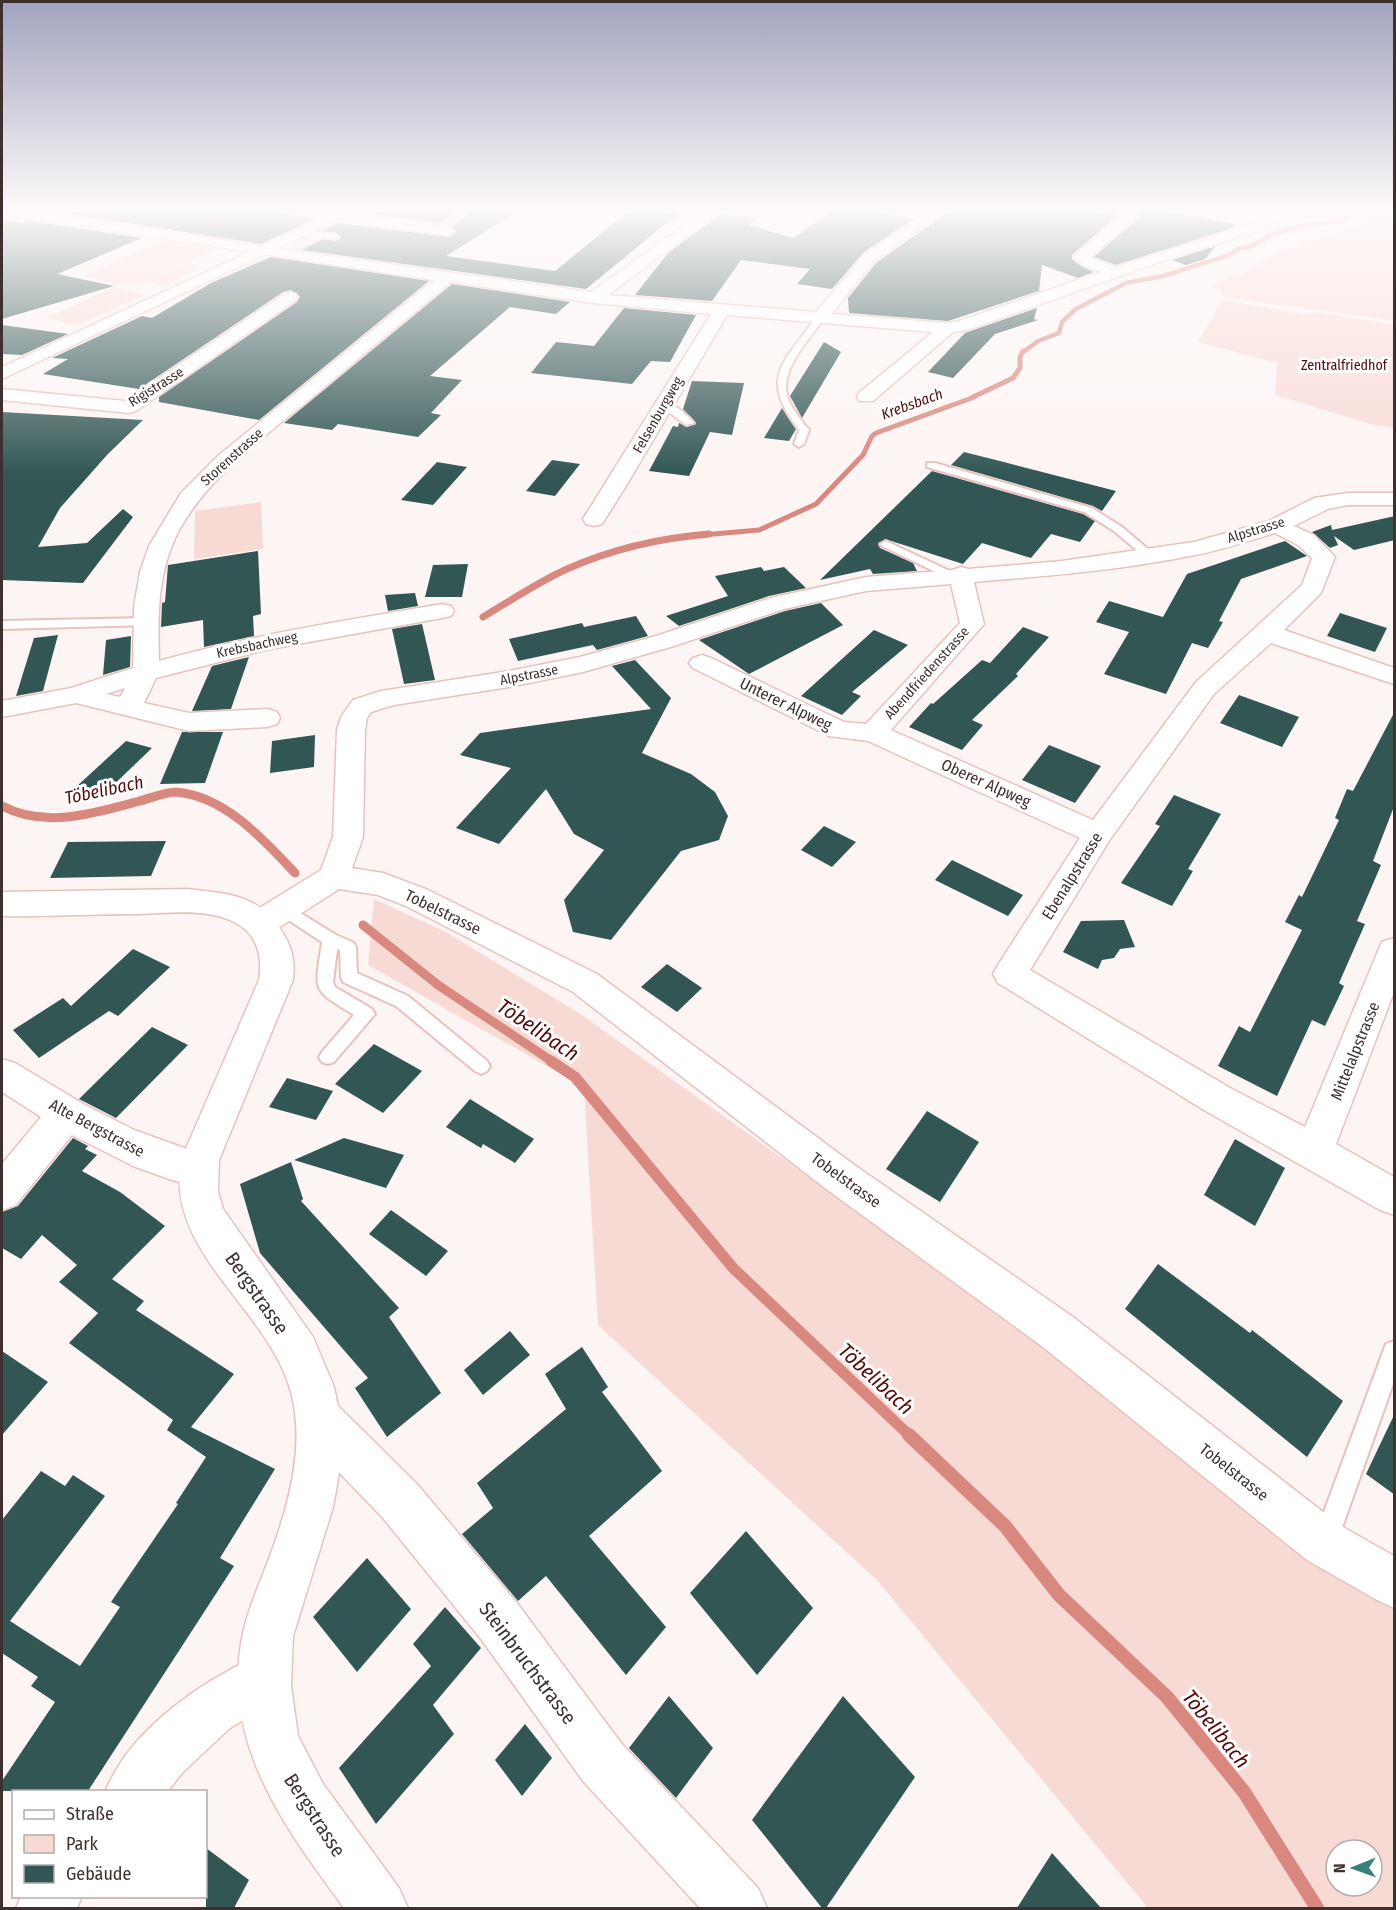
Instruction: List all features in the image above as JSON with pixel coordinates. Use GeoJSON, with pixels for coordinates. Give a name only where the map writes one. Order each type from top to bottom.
{"type":"FeatureCollection","features":[{"type":"Feature","properties":{"kind":"street"},"geometry":{"type":"LineString","coordinates":[[2,374],[166,297]]}},
{"type":"Feature","properties":{"kind":"street","name":"Rigistrasse"},"geometry":{"type":"LineString","coordinates":[[2,395],[129,407],[290,297]]}},
{"type":"Feature","properties":{"kind":"street","name":"Storenstrasse"},"geometry":{"type":"LineString","coordinates":[[129,706],[146,672],[146,622],[152,572],[160,546],[189,498],[243,445],[423,297]]}},
{"type":"Feature","properties":{"kind":"street"},"geometry":{"type":"LineString","coordinates":[[587,297],[721,311],[948,328],[962,326],[1044,297]]}},
{"type":"Feature","properties":{"kind":"street"},"geometry":{"type":"LineString","coordinates":[[820,318],[837,297]]}},
{"type":"Feature","properties":{"kind":"street","name":"Felsenburgweg"},"geometry":{"type":"LineString","coordinates":[[594,519],[721,311]]}},
{"type":"Feature","properties":{"kind":"street"},"geometry":{"type":"LineString","coordinates":[[866,398],[948,328]]}},
{"type":"Feature","properties":{"kind":"street","name":"Alpstrasse"},"geometry":{"type":"LineString","coordinates":[[334,877],[348,837],[351,730],[354,717],[362,706],[390,697],[509,679],[583,664],[665,641],[778,603],[866,584],[1062,568],[1150,556],[1196,548],[1277,526],[1322,503],[1348,499],[1395,499]]}},
{"type":"Feature","properties":{"kind":"street","name":"Ebenalpstrasse"},"geometry":{"type":"LineString","coordinates":[[1277,526],[1306,540],[1324,557],[1313,588],[1205,688],[1098,834],[1010,974],[1217,1099],[1314,1150]]}},
{"type":"Feature","properties":{"kind":"street","name":"Abendfriedenstrasse"},"geometry":{"type":"LineString","coordinates":[[873,733],[972,624],[956,575]]}},
{"type":"Feature","properties":{"kind":"street","name":"Krebsbachweg"},"geometry":{"type":"LineString","coordinates":[[76,695],[146,672],[275,640],[442,611]]}},
{"type":"Feature","properties":{"kind":"street"},"geometry":{"type":"LineString","coordinates":[[1267,633],[1395,676]]}},
{"type":"Feature","properties":{"kind":"street","name":"Unterer Alpweg"},"geometry":{"type":"LineString","coordinates":[[702,663],[839,730],[873,733]]}},
{"type":"Feature","properties":{"kind":"street"},"geometry":{"type":"LineString","coordinates":[[2,709],[76,695],[189,722],[267,718]]}},
{"type":"Feature","properties":{"kind":"street","name":"Oberer Alpweg"},"geometry":{"type":"LineString","coordinates":[[873,733],[1098,834]]}},
{"type":"Feature","properties":{"kind":"street"},"geometry":{"type":"LineString","coordinates":[[2,904],[188,901],[272,916],[334,877]]}},
{"type":"Feature","properties":{"kind":"street","name":"Tobelstrasse"},"geometry":{"type":"LineString","coordinates":[[334,877],[382,884],[417,898],[585,983],[838,1176],[1058,1332],[1324,1543],[1395,1583]]}},
{"type":"Feature","properties":{"kind":"street","name":"Bergstrasse"},"geometry":{"type":"LineString","coordinates":[[272,916],[274,946],[279,969],[276,980],[209,1138],[198,1170],[197,1184],[206,1219],[292,1342],[314,1394],[320,1438],[317,1472],[305,1522],[268,1636],[266,1707],[272,1736],[291,1784],[379,1908]]}},
{"type":"Feature","properties":{"kind":"street","name":"Mittelalpstrasse"},"geometry":{"type":"LineString","coordinates":[[1314,1150],[1395,951]]}},
{"type":"Feature","properties":{"kind":"street","name":"Alte Bergstrasse"},"geometry":{"type":"LineString","coordinates":[[2,1074],[67,1114],[163,1162],[198,1170]]}},
{"type":"Feature","properties":{"kind":"street"},"geometry":{"type":"LineString","coordinates":[[2,1192],[67,1114]]}},
{"type":"Feature","properties":{"kind":"street"},"geometry":{"type":"LineString","coordinates":[[1314,1150],[1395,1197]]}},
{"type":"Feature","properties":{"kind":"street","name":"Steinbruchstrasse"},"geometry":{"type":"LineString","coordinates":[[318,1418],[400,1501],[499,1621],[602,1762],[738,1908]]}},
{"type":"Feature","properties":{"kind":"street"},"geometry":{"type":"LineString","coordinates":[[133,1790],[163,1754],[211,1709],[265,1679]]}},
{"type":"Feature","properties":{"kind":"lane"},"geometry":{"type":"LineString","coordinates":[[799,444],[804,430],[787,408],[781,383],[788,367],[820,318]]}},
{"type":"Feature","properties":{"kind":"lane"},"geometry":{"type":"LineString","coordinates":[[665,405],[689,423]]}},
{"type":"Feature","properties":{"kind":"lane"},"geometry":{"type":"LineString","coordinates":[[931,465],[1088,510],[1118,530],[1150,556]]}},
{"type":"Feature","properties":{"kind":"lane","name":"Alpstrasse"},"geometry":{"type":"LineString","coordinates":[[886,544],[956,575]]}},
{"type":"Feature","properties":{"kind":"lane"},"geometry":{"type":"LineString","coordinates":[[2,626],[146,622]]}},
{"type":"Feature","properties":{"kind":"lane"},"geometry":{"type":"LineString","coordinates":[[272,916],[348,948],[349,977],[402,1001],[481,1066]]}},
{"type":"Feature","properties":{"kind":"lane"},"geometry":{"type":"LineString","coordinates":[[328,1057],[366,1014],[328,991],[325,982],[330,939]]}},
{"type":"Feature","properties":{"kind":"lane"},"geometry":{"type":"LineString","coordinates":[[1324,1543],[1395,1352]]}},
{"type":"Feature","properties":{"kind":"green space"},"geometry":{"type":"Polygon","coordinates":[[[92,297],[139,297],[78,325],[46,318],[92,297]]]}},
{"type":"Feature","properties":{"kind":"green space"},"geometry":{"type":"Polygon","coordinates":[[[1229,297],[1394,297],[1394,321],[1229,297]]]}},
{"type":"Feature","properties":{"kind":"green space","name":"Zentralfriedhof"},"geometry":{"type":"Polygon","coordinates":[[[1222,300],[1304,314],[1318,312],[1394,325],[1394,428],[1370,424],[1275,395],[1277,363],[1198,342],[1222,300]]]}},
{"type":"Feature","properties":{"kind":"green space"},"geometry":{"type":"Polygon","coordinates":[[[261,502],[263,549],[194,559],[195,511],[261,502]]]}},
{"type":"Feature","properties":{"kind":"green space"},"geometry":{"type":"Polygon","coordinates":[[[374,899],[446,932],[579,1013],[1047,1347],[1285,1544],[1394,1609],[1394,1908],[1148,1908],[877,1580],[598,1325],[584,1087],[368,965],[374,899]]]}},
{"type":"Feature","properties":{"kind":"building"},"geometry":{"type":"Polygon","coordinates":[[[2,297],[76,297],[2,319],[2,297]]]}},
{"type":"Feature","properties":{"kind":"building"},"geometry":{"type":"Polygon","coordinates":[[[187,297],[275,297],[139,389],[43,374],[68,359],[52,358],[142,316],[152,318],[187,297]]]}},
{"type":"Feature","properties":{"kind":"building"},"geometry":{"type":"Polygon","coordinates":[[[299,297],[409,297],[259,420],[159,402],[159,397],[297,302],[299,297]]]}},
{"type":"Feature","properties":{"kind":"building"},"geometry":{"type":"Polygon","coordinates":[[[436,297],[538,297],[570,302],[556,314],[510,307],[430,376],[462,380],[431,413],[441,415],[418,437],[338,424],[332,430],[284,423],[436,297]]]}},
{"type":"Feature","properties":{"kind":"building"},"geometry":{"type":"Polygon","coordinates":[[[662,297],[715,297],[712,301],[662,297]]]}},
{"type":"Feature","properties":{"kind":"building"},"geometry":{"type":"Polygon","coordinates":[[[1020,297],[948,321],[849,313],[848,298],[1020,297]]]}},
{"type":"Feature","properties":{"kind":"building"},"geometry":{"type":"Polygon","coordinates":[[[624,308],[696,315],[670,362],[651,361],[632,384],[531,373],[556,342],[594,346],[624,308]]]}},
{"type":"Feature","properties":{"kind":"building"},"geometry":{"type":"Polygon","coordinates":[[[1037,308],[1034,319],[1038,320],[995,334],[953,378],[928,372],[965,333],[1037,308]]]}},
{"type":"Feature","properties":{"kind":"building"},"geometry":{"type":"Polygon","coordinates":[[[2,325],[68,334],[22,355],[2,354],[2,325]]]}},
{"type":"Feature","properties":{"kind":"building"},"geometry":{"type":"Polygon","coordinates":[[[824,342],[841,352],[802,418],[790,396],[824,342]]]}},
{"type":"Feature","properties":{"kind":"building"},"geometry":{"type":"Polygon","coordinates":[[[692,381],[744,383],[732,435],[710,432],[689,476],[649,471],[673,426],[678,427],[679,423],[687,427],[696,424],[683,409],[692,381]]]}},
{"type":"Feature","properties":{"kind":"building"},"geometry":{"type":"Polygon","coordinates":[[[782,408],[796,429],[789,441],[764,438],[782,408]]]}},
{"type":"Feature","properties":{"kind":"building"},"geometry":{"type":"Polygon","coordinates":[[[2,412],[143,420],[107,455],[60,508],[38,547],[87,543],[123,509],[133,517],[83,583],[2,580],[2,412]]]}},
{"type":"Feature","properties":{"kind":"building"},"geometry":{"type":"Polygon","coordinates":[[[964,452],[1116,491],[1102,511],[1093,506],[951,465],[964,452]]]}},
{"type":"Feature","properties":{"kind":"building"},"geometry":{"type":"Polygon","coordinates":[[[552,460],[580,464],[555,496],[526,491],[552,460]]]}},
{"type":"Feature","properties":{"kind":"building"},"geometry":{"type":"Polygon","coordinates":[[[437,462],[467,467],[433,505],[401,500],[437,462]]]}},
{"type":"Feature","properties":{"kind":"building"},"geometry":{"type":"Polygon","coordinates":[[[932,471],[1083,514],[1095,521],[1080,542],[1051,534],[1031,558],[982,543],[963,564],[885,539],[878,544],[880,548],[913,563],[917,571],[873,574],[870,569],[820,580],[932,471]]]}},
{"type":"Feature","properties":{"kind":"building"},"geometry":{"type":"Polygon","coordinates":[[[1395,516],[1395,540],[1354,550],[1334,536],[1338,545],[1330,548],[1312,532],[1331,525],[1332,530],[1395,516]]]}},
{"type":"Feature","properties":{"kind":"building"},"geometry":{"type":"Polygon","coordinates":[[[1285,541],[1307,556],[1241,579],[1219,621],[1223,622],[1208,648],[1192,643],[1166,694],[1104,674],[1129,632],[1096,622],[1109,601],[1163,617],[1187,574],[1285,541]]]}},
{"type":"Feature","properties":{"kind":"building"},"geometry":{"type":"Polygon","coordinates":[[[258,551],[261,614],[253,616],[254,636],[204,647],[203,620],[161,627],[168,565],[258,551]]]}},
{"type":"Feature","properties":{"kind":"building"},"geometry":{"type":"Polygon","coordinates":[[[468,564],[462,597],[425,597],[433,565],[468,564]]]}},
{"type":"Feature","properties":{"kind":"building"},"geometry":{"type":"Polygon","coordinates":[[[761,567],[764,571],[784,567],[806,588],[769,596],[679,626],[666,616],[728,596],[715,576],[761,567]]]}},
{"type":"Feature","properties":{"kind":"building"},"geometry":{"type":"Polygon","coordinates":[[[415,593],[418,606],[388,611],[385,595],[415,593]]]}},
{"type":"Feature","properties":{"kind":"building"},"geometry":{"type":"Polygon","coordinates":[[[821,603],[843,625],[749,674],[699,640],[785,611],[821,603]]]}},
{"type":"Feature","properties":{"kind":"building"},"geometry":{"type":"Polygon","coordinates":[[[1340,613],[1387,628],[1375,652],[1327,636],[1340,613]]]}},
{"type":"Feature","properties":{"kind":"building"},"geometry":{"type":"Polygon","coordinates":[[[636,616],[648,636],[597,650],[593,645],[518,661],[509,639],[582,623],[584,627],[636,616]]]}},
{"type":"Feature","properties":{"kind":"building"},"geometry":{"type":"Polygon","coordinates":[[[422,624],[435,680],[404,684],[392,629],[422,624]]]}},
{"type":"Feature","properties":{"kind":"building"},"geometry":{"type":"Polygon","coordinates":[[[1023,627],[1049,637],[1016,674],[1018,676],[972,720],[983,725],[962,750],[909,727],[931,703],[933,704],[982,660],[990,663],[1023,627]]]}},
{"type":"Feature","properties":{"kind":"building"},"geometry":{"type":"Polygon","coordinates":[[[874,630],[908,645],[852,692],[861,696],[842,715],[801,696],[874,630]]]}},
{"type":"Feature","properties":{"kind":"building"},"geometry":{"type":"Polygon","coordinates":[[[58,635],[43,691],[16,696],[34,638],[58,635]]]}},
{"type":"Feature","properties":{"kind":"building"},"geometry":{"type":"Polygon","coordinates":[[[131,636],[130,667],[103,675],[106,640],[131,636]]]}},
{"type":"Feature","properties":{"kind":"building"},"geometry":{"type":"Polygon","coordinates":[[[249,657],[231,709],[192,711],[212,666],[249,657]]]}},
{"type":"Feature","properties":{"kind":"building"},"geometry":{"type":"Polygon","coordinates":[[[635,660],[671,698],[642,753],[691,774],[715,792],[728,816],[719,840],[681,851],[611,940],[573,932],[564,900],[604,850],[574,834],[546,789],[499,844],[456,828],[511,768],[460,755],[480,733],[651,709],[612,666],[635,660]]]}},
{"type":"Feature","properties":{"kind":"building"},"geometry":{"type":"Polygon","coordinates":[[[1239,695],[1299,717],[1282,747],[1220,723],[1239,695]]]}},
{"type":"Feature","properties":{"kind":"building"},"geometry":{"type":"Polygon","coordinates":[[[1395,711],[1395,804],[1373,861],[1381,865],[1357,921],[1365,924],[1339,983],[1344,986],[1325,1026],[1312,1020],[1277,1096],[1218,1066],[1239,1026],[1250,1032],[1302,930],[1285,922],[1299,895],[1302,897],[1339,820],[1335,818],[1347,789],[1353,791],[1395,711]]]}},
{"type":"Feature","properties":{"kind":"building"},"geometry":{"type":"Polygon","coordinates":[[[182,732],[223,732],[205,783],[160,784],[182,732]]]}},
{"type":"Feature","properties":{"kind":"building"},"geometry":{"type":"Polygon","coordinates":[[[315,735],[314,767],[270,773],[272,741],[315,735]]]}},
{"type":"Feature","properties":{"kind":"building"},"geometry":{"type":"Polygon","coordinates":[[[126,741],[152,748],[103,795],[76,787],[126,741]]]}},
{"type":"Feature","properties":{"kind":"building"},"geometry":{"type":"Polygon","coordinates":[[[1049,745],[1101,766],[1075,803],[1022,780],[1049,745]]]}},
{"type":"Feature","properties":{"kind":"building"},"geometry":{"type":"Polygon","coordinates":[[[1174,795],[1221,814],[1188,869],[1193,871],[1172,906],[1121,883],[1160,826],[1155,824],[1174,795]]]}},
{"type":"Feature","properties":{"kind":"building"},"geometry":{"type":"Polygon","coordinates":[[[824,826],[856,842],[832,867],[801,850],[824,826]]]}},
{"type":"Feature","properties":{"kind":"building"},"geometry":{"type":"Polygon","coordinates":[[[166,841],[151,876],[50,878],[68,842],[166,841]]]}},
{"type":"Feature","properties":{"kind":"building"},"geometry":{"type":"Polygon","coordinates":[[[952,860],[1023,895],[1008,916],[935,880],[952,860]]]}},
{"type":"Feature","properties":{"kind":"building"},"geometry":{"type":"Polygon","coordinates":[[[1124,920],[1135,947],[1120,949],[1114,958],[1102,960],[1098,969],[1063,952],[1081,921],[1124,920]]]}},
{"type":"Feature","properties":{"kind":"building"},"geometry":{"type":"Polygon","coordinates":[[[133,949],[170,967],[118,1016],[109,1011],[39,1058],[13,1030],[63,998],[71,1006],[133,949]]]}},
{"type":"Feature","properties":{"kind":"building"},"geometry":{"type":"Polygon","coordinates":[[[667,964],[702,988],[677,1012],[641,987],[667,964]]]}},
{"type":"Feature","properties":{"kind":"building"},"geometry":{"type":"Polygon","coordinates":[[[152,1027],[188,1045],[116,1118],[79,1099],[152,1027]]]}},
{"type":"Feature","properties":{"kind":"building"},"geometry":{"type":"Polygon","coordinates":[[[374,1044],[422,1071],[383,1113],[335,1084],[374,1044]]]}},
{"type":"Feature","properties":{"kind":"building"},"geometry":{"type":"Polygon","coordinates":[[[287,1078],[333,1091],[316,1120],[269,1107],[287,1078]]]}},
{"type":"Feature","properties":{"kind":"building"},"geometry":{"type":"Polygon","coordinates":[[[470,1099],[534,1139],[515,1163],[483,1144],[481,1148],[446,1127],[470,1099]]]}},
{"type":"Feature","properties":{"kind":"building"},"geometry":{"type":"Polygon","coordinates":[[[927,1111],[979,1142],[940,1202],[886,1169],[927,1111]]]}},
{"type":"Feature","properties":{"kind":"building"},"geometry":{"type":"Polygon","coordinates":[[[73,1138],[88,1146],[85,1149],[97,1155],[82,1171],[120,1192],[165,1226],[112,1279],[144,1301],[136,1310],[234,1374],[191,1427],[275,1469],[220,1558],[234,1566],[89,1790],[2,1791],[2,1781],[55,1702],[31,1686],[38,1677],[2,1653],[2,1520],[41,1471],[65,1486],[73,1475],[105,1496],[10,1621],[80,1666],[120,1607],[111,1602],[178,1504],[176,1503],[206,1457],[167,1430],[173,1420],[69,1343],[98,1313],[59,1282],[77,1265],[42,1235],[21,1259],[2,1248],[2,1212],[18,1206],[73,1138]]]}},
{"type":"Feature","properties":{"kind":"building"},"geometry":{"type":"Polygon","coordinates":[[[344,1138],[404,1155],[386,1188],[294,1160],[344,1138]]]}},
{"type":"Feature","properties":{"kind":"building"},"geometry":{"type":"Polygon","coordinates":[[[1235,1139],[1285,1168],[1255,1226],[1204,1195],[1235,1139]]]}},
{"type":"Feature","properties":{"kind":"building"},"geometry":{"type":"Polygon","coordinates":[[[291,1162],[303,1199],[301,1201],[399,1308],[389,1317],[441,1393],[387,1437],[355,1388],[368,1378],[260,1253],[240,1184],[291,1162]]]}},
{"type":"Feature","properties":{"kind":"building"},"geometry":{"type":"Polygon","coordinates":[[[391,1210],[448,1251],[426,1276],[369,1234],[391,1210]]]}},
{"type":"Feature","properties":{"kind":"building"},"geometry":{"type":"Polygon","coordinates":[[[1158,1264],[1250,1333],[1252,1330],[1343,1401],[1307,1457],[1125,1309],[1158,1264]]]}},
{"type":"Feature","properties":{"kind":"building"},"geometry":{"type":"Polygon","coordinates":[[[510,1331],[530,1355],[483,1395],[464,1370],[510,1331]]]}},
{"type":"Feature","properties":{"kind":"building"},"geometry":{"type":"Polygon","coordinates":[[[582,1347],[608,1387],[602,1392],[662,1471],[589,1536],[666,1627],[626,1675],[546,1576],[518,1601],[462,1534],[493,1508],[477,1483],[566,1409],[545,1374],[582,1347]]]}},
{"type":"Feature","properties":{"kind":"building"},"geometry":{"type":"Polygon","coordinates":[[[2,1351],[48,1382],[2,1435],[2,1351]]]}},
{"type":"Feature","properties":{"kind":"building"},"geometry":{"type":"Polygon","coordinates":[[[1395,1413],[1395,1495],[1366,1474],[1395,1413]]]}},
{"type":"Feature","properties":{"kind":"building"},"geometry":{"type":"Polygon","coordinates":[[[746,1531],[813,1608],[757,1675],[690,1593],[746,1531]]]}},
{"type":"Feature","properties":{"kind":"building"},"geometry":{"type":"Polygon","coordinates":[[[367,1558],[411,1609],[357,1672],[313,1617],[367,1558]]]}},
{"type":"Feature","properties":{"kind":"building"},"geometry":{"type":"Polygon","coordinates":[[[445,1607],[481,1648],[433,1705],[454,1734],[376,1824],[339,1768],[431,1666],[413,1644],[445,1607]]]}},
{"type":"Feature","properties":{"kind":"building"},"geometry":{"type":"Polygon","coordinates":[[[669,1696],[713,1748],[676,1798],[629,1748],[669,1696]]]}},
{"type":"Feature","properties":{"kind":"building"},"geometry":{"type":"Polygon","coordinates":[[[843,1696],[915,1777],[826,1908],[822,1908],[752,1820],[843,1696]]]}},
{"type":"Feature","properties":{"kind":"building"},"geometry":{"type":"Polygon","coordinates":[[[525,1724],[552,1758],[522,1796],[495,1760],[525,1724]]]}},
{"type":"Feature","properties":{"kind":"building"},"geometry":{"type":"Polygon","coordinates":[[[207,1849],[249,1880],[234,1908],[206,1908],[207,1849]]]}},
{"type":"Feature","properties":{"kind":"building"},"geometry":{"type":"Polygon","coordinates":[[[1052,1853],[1101,1908],[1017,1908],[1052,1853]]]}},
{"type":"Feature","properties":{"kind":"waterway","name":"Krebsbach"},"geometry":{"type":"LineString","coordinates":[[1022,353],[1038,341],[1059,333],[1062,322],[1076,309],[1099,297]]}},
{"type":"Feature","properties":{"kind":"waterway","name":"Krebsbach"},"geometry":{"type":"LineString","coordinates":[[691,536],[759,530],[816,504],[863,455],[872,436],[876,433],[969,399],[1013,378],[1020,368],[1022,353]]}},
{"type":"Feature","properties":{"kind":"waterway","name":"Krebsbach"},"geometry":{"type":"LineString","coordinates":[[483,617],[545,580],[584,562],[636,546],[672,538],[709,534]]}},
{"type":"Feature","properties":{"kind":"waterway","name":"Töbelibach"},"geometry":{"type":"LineString","coordinates":[[2,806],[36,817],[71,817],[123,806],[172,792],[194,795],[211,802],[242,822],[295,873]]}},
{"type":"Feature","properties":{"kind":"waterway","name":"Töbelibach"},"geometry":{"type":"LineString","coordinates":[[363,925],[438,985],[553,1062]]}},
{"type":"Feature","properties":{"kind":"waterway","name":"Töbelibach"},"geometry":{"type":"LineString","coordinates":[[551,1061],[575,1077],[733,1268],[910,1436]]}},
{"type":"Feature","properties":{"kind":"waterway","name":"Töbelibach"},"geometry":{"type":"LineString","coordinates":[[909,1435],[1005,1526],[1059,1595],[1167,1697],[1244,1792],[1317,1908]]}}]}
